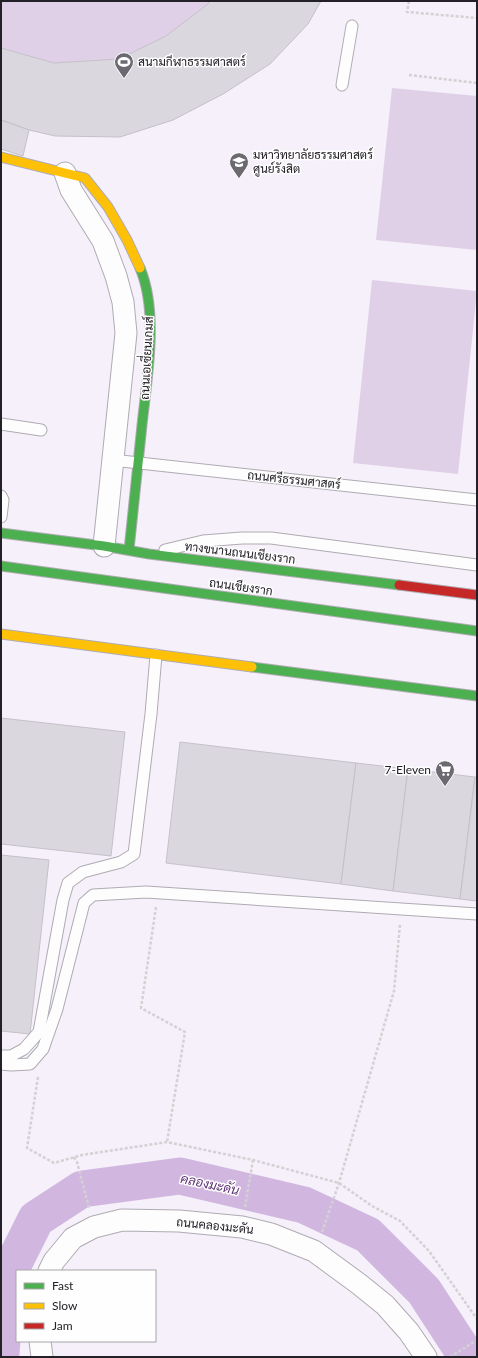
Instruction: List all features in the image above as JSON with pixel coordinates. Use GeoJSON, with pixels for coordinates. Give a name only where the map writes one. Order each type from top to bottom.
{"type":"FeatureCollection","features":[{"type":"Feature","properties":{"kind":"street","name":"ถนนเอเซี่ยนเกมส์"},"geometry":{"type":"LineString","coordinates":[[1,157],[85,178],[108,207],[127,240],[143,276],[150,309],[149,362],[129,550]]}},
{"type":"Feature","properties":{"kind":"street","name":"ถนนเอเซี่ยนเกมส์"},"geometry":{"type":"LineString","coordinates":[[65,173],[71,190],[103,241],[116,276],[123,302],[126,333],[104,546]]}},
{"type":"Feature","properties":{"kind":"street"},"geometry":{"type":"LineString","coordinates":[[126,333],[149,332]]}},
{"type":"Feature","properties":{"kind":"street","name":"ทางขนานถนนเชียงราก"},"geometry":{"type":"LineString","coordinates":[[1,533],[104,546],[149,554],[477,595]]}},
{"type":"Feature","properties":{"kind":"street","name":"ถนนเชียงราก"},"geometry":{"type":"LineString","coordinates":[[1,566],[477,631]]}},
{"type":"Feature","properties":{"kind":"street"},"geometry":{"type":"LineString","coordinates":[[1,634],[156,656],[477,696]]}},
{"type":"Feature","properties":{"kind":"street","name":"ถนนคลองมะดัน"},"geometry":{"type":"LineString","coordinates":[[50,1270],[54,1261],[73,1238],[94,1228],[122,1220],[179,1221],[242,1227],[271,1234],[314,1251],[334,1265],[385,1305],[409,1332],[426,1357]]}},
{"type":"Feature","properties":{"kind":"street"},"geometry":{"type":"LineString","coordinates":[[40,1342],[42,1357]]}},
{"type":"Feature","properties":{"kind":"lane"},"geometry":{"type":"LineString","coordinates":[[342,85],[352,26]]}},
{"type":"Feature","properties":{"kind":"lane"},"geometry":{"type":"LineString","coordinates":[[1,424],[41,430]]}},
{"type":"Feature","properties":{"kind":"lane","name":"ถนนศรีธรรมศาสตร์"},"geometry":{"type":"LineString","coordinates":[[112,460],[477,500]]}},
{"type":"Feature","properties":{"kind":"lane"},"geometry":{"type":"LineString","coordinates":[[1,496],[3,500],[1,517]]}},
{"type":"Feature","properties":{"kind":"lane"},"geometry":{"type":"LineString","coordinates":[[149,554],[202,541],[242,538],[271,538],[477,565]]}},
{"type":"Feature","properties":{"kind":"lane"},"geometry":{"type":"LineString","coordinates":[[1,1056],[11,1056],[24,1049],[39,1032],[63,900],[68,883],[83,872],[121,862],[134,854],[151,714],[156,656]]}},
{"type":"Feature","properties":{"kind":"lane"},"geometry":{"type":"LineString","coordinates":[[1,1064],[30,1064],[43,1049],[57,1009],[84,903],[93,895],[146,892],[477,914]]}},
{"type":"Feature","properties":{"kind":"path"},"geometry":{"type":"LineString","coordinates":[[409,1],[407,12],[477,18]]}},
{"type":"Feature","properties":{"kind":"path"},"geometry":{"type":"LineString","coordinates":[[409,75],[477,83]]}},
{"type":"Feature","properties":{"kind":"path"},"geometry":{"type":"LineString","coordinates":[[158,893],[142,1008],[185,1032],[167,1142]]}},
{"type":"Feature","properties":{"kind":"path"},"geometry":{"type":"LineString","coordinates":[[320,1235],[339,1183],[394,991],[401,909]]}},
{"type":"Feature","properties":{"kind":"path"},"geometry":{"type":"LineString","coordinates":[[43,1049],[27,1148],[54,1163],[82,1155],[167,1142],[253,1160],[339,1183],[372,1206],[400,1221],[430,1251],[477,1318]]}},
{"type":"Feature","properties":{"kind":"path"},"geometry":{"type":"LineString","coordinates":[[74,1157],[77,1162],[90,1211]]}},
{"type":"Feature","properties":{"kind":"path"},"geometry":{"type":"LineString","coordinates":[[245,1210],[253,1160]]}},
{"type":"Feature","properties":{"kind":"path"},"geometry":{"type":"LineString","coordinates":[[450,1357],[477,1340]]}},
{"type":"Feature","properties":{"kind":"shaded area","name":"สนามกีฬาธรรมศาสตร์"},"geometry":{"type":"Polygon","coordinates":[[[1,1],[321,1],[270,64],[223,94],[173,120],[120,137],[55,136],[1,120],[1,1]]]}},
{"type":"Feature","properties":{"kind":"shaded area"},"geometry":{"type":"Polygon","coordinates":[[[392,88],[477,96],[477,250],[376,240],[392,88]]]}},
{"type":"Feature","properties":{"kind":"shaded area"},"geometry":{"type":"Polygon","coordinates":[[[372,280],[477,291],[458,474],[353,463],[372,280]]]}},
{"type":"Feature","properties":{"kind":"building","name":"สนามกีฬาธรรมศาสตร์"},"geometry":{"type":"Polygon","coordinates":[[[209,1],[321,1],[308,24],[270,64],[223,94],[173,120],[120,137],[55,136],[29,130],[1,120],[1,48],[54,63],[119,59],[166,36],[208,4],[209,1]]]}},
{"type":"Feature","properties":{"kind":"building"},"geometry":{"type":"Polygon","coordinates":[[[1,120],[29,130],[23,156],[1,149],[1,120]]]}},
{"type":"Feature","properties":{"kind":"building"},"geometry":{"type":"Polygon","coordinates":[[[1,718],[125,732],[111,856],[1,844],[1,718]]]}},
{"type":"Feature","properties":{"kind":"building"},"geometry":{"type":"Polygon","coordinates":[[[180,742],[356,763],[341,884],[166,863],[180,742]]]}},
{"type":"Feature","properties":{"kind":"building"},"geometry":{"type":"Polygon","coordinates":[[[356,763],[408,769],[393,891],[341,884],[356,763]]]}},
{"type":"Feature","properties":{"kind":"building"},"geometry":{"type":"Polygon","coordinates":[[[408,769],[475,777],[460,899],[393,891],[408,769]]]}},
{"type":"Feature","properties":{"kind":"building"},"geometry":{"type":"Polygon","coordinates":[[[475,777],[477,777],[477,901],[460,899],[475,777]]]}},
{"type":"Feature","properties":{"kind":"building"},"geometry":{"type":"Polygon","coordinates":[[[1,855],[49,860],[30,1034],[1,1031],[1,855]]]}},
{"type":"Feature","properties":{"kind":"waterway","name":"คลองมะดัน"},"geometry":{"type":"LineString","coordinates":[[1,1353],[7,1277],[36,1219],[82,1189],[180,1176],[304,1205],[368,1235],[424,1291],[467,1357]]}},
{"type":"Feature","properties":{"kind":"traffic: fast"},"geometry":{"type":"LineString","coordinates":[[129,550],[150,346],[149,305],[146,286],[140,268]]}},
{"type":"Feature","properties":{"kind":"traffic: fast"},"geometry":{"type":"LineString","coordinates":[[1,533],[104,546],[149,554],[399,585]]}},
{"type":"Feature","properties":{"kind":"traffic: fast"},"geometry":{"type":"LineString","coordinates":[[1,566],[477,631]]}},
{"type":"Feature","properties":{"kind":"traffic: fast"},"geometry":{"type":"LineString","coordinates":[[252,667],[477,696]]}},
{"type":"Feature","properties":{"kind":"traffic: slow"},"geometry":{"type":"LineString","coordinates":[[1,157],[85,178],[108,207],[127,240],[140,268]]}},
{"type":"Feature","properties":{"kind":"traffic: slow"},"geometry":{"type":"LineString","coordinates":[[1,634],[252,667]]}},
{"type":"Feature","properties":{"kind":"traffic: jam"},"geometry":{"type":"LineString","coordinates":[[399,585],[477,595]]}},
{"type":"Feature","properties":{"kind":"place","name":"สนามกีฬาธรรมศาสตร์"},"geometry":{"type":"Point","coordinates":[124,79]}},
{"type":"Feature","properties":{"kind":"place","name":"มหาวิทยาลัยธรรมศาสตร์ ศูนย์รังสิต"},"geometry":{"type":"Point","coordinates":[239,179]}},
{"type":"Feature","properties":{"kind":"place","name":"7-Eleven"},"geometry":{"type":"Point","coordinates":[445,787]}}]}
